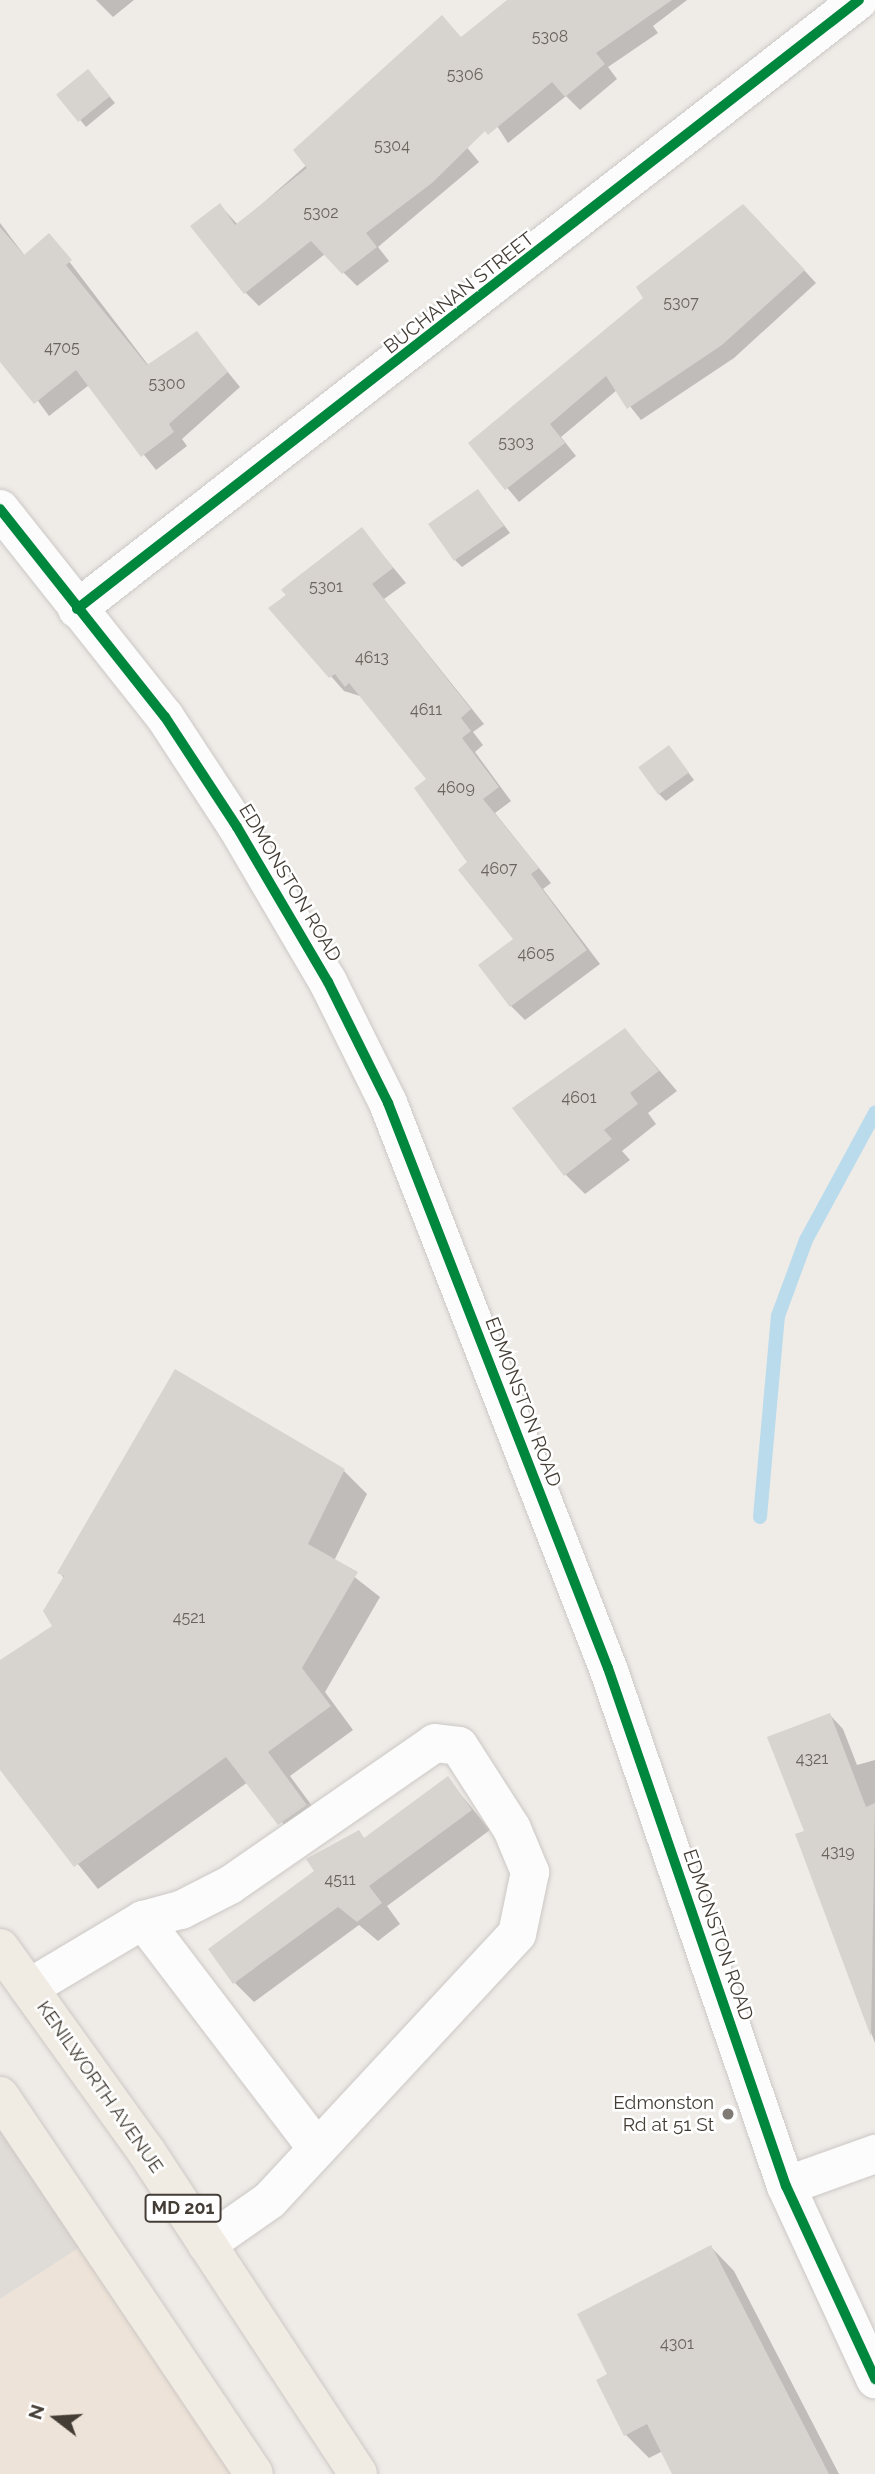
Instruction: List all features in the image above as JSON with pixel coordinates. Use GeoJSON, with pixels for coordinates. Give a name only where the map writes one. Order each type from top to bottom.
{"type":"FeatureCollection","features":[{"type":"Feature","properties":{"kind":"main road","name":"KENILWORTH AVENUE"},"geometry":{"type":"LineString","coordinates":[[0,1948],[206,2244],[358,2474]]}},
{"type":"Feature","properties":{"kind":"main road"},"geometry":{"type":"LineString","coordinates":[[0,2096],[254,2474]]}},
{"type":"Feature","properties":{"kind":"street","name":"BUCHANAN STREET"},"geometry":{"type":"LineString","coordinates":[[77,609],[859,0]]}},
{"type":"Feature","properties":{"kind":"street","name":"EDMONSTON ROAD"},"geometry":{"type":"LineString","coordinates":[[0,509],[165,717],[237,827],[328,982],[388,1102],[608,1668],[786,2186],[875,2379]]}},
{"type":"Feature","properties":{"kind":"street"},"geometry":{"type":"LineString","coordinates":[[29,1988],[143,1920],[181,1910],[230,1885],[435,1743],[459,1746],[512,1829],[530,1872],[526,1910],[517,1934],[270,2200],[206,2244]]}},
{"type":"Feature","properties":{"kind":"street"},"geometry":{"type":"LineString","coordinates":[[143,1920],[317,2148]]}},
{"type":"Feature","properties":{"kind":"street"},"geometry":{"type":"LineString","coordinates":[[786,2186],[875,2154]]}},
{"type":"Feature","properties":{"kind":"shaded area"},"geometry":{"type":"Polygon","coordinates":[[[0,2096],[97,2236],[0,2299],[0,2096]]]}},
{"type":"Feature","properties":{"kind":"shaded area"},"geometry":{"type":"Polygon","coordinates":[[[97,2236],[254,2474],[0,2474],[0,2299],[97,2236]]]}},
{"type":"Feature","properties":{"kind":"building"},"geometry":{"type":"Polygon","coordinates":[[[507,0],[672,0],[596,53],[605,64],[565,97],[552,82],[488,135],[485,131],[432,183],[366,233],[377,247],[342,274],[311,241],[244,294],[190,226],[220,203],[235,225],[307,168],[293,150],[442,15],[461,37],[507,0]]]}},
{"type":"Feature","properties":{"kind":"building"},"geometry":{"type":"Polygon","coordinates":[[[88,69],[110,96],[78,122],[56,95],[88,69]]]}},
{"type":"Feature","properties":{"kind":"building"},"geometry":{"type":"Polygon","coordinates":[[[743,204],[805,270],[722,345],[627,409],[606,376],[550,424],[565,443],[505,490],[468,443],[643,298],[636,287],[743,204]]]}},
{"type":"Feature","properties":{"kind":"building"},"geometry":{"type":"Polygon","coordinates":[[[0,227],[24,255],[49,233],[72,260],[66,265],[147,365],[197,331],[228,372],[169,424],[174,432],[141,457],[76,370],[34,404],[0,362],[0,227]]]}},
{"type":"Feature","properties":{"kind":"building"},"geometry":{"type":"Polygon","coordinates":[[[478,489],[504,526],[454,561],[428,524],[478,489]]]}},
{"type":"Feature","properties":{"kind":"building"},"geometry":{"type":"Polygon","coordinates":[[[362,527],[393,568],[372,584],[471,709],[461,718],[471,731],[462,738],[499,787],[483,799],[539,868],[531,874],[587,950],[510,1007],[478,965],[513,939],[458,870],[467,862],[414,788],[426,779],[349,683],[345,687],[335,674],[329,678],[268,608],[286,595],[281,590],[362,527]]]}},
{"type":"Feature","properties":{"kind":"building"},"geometry":{"type":"Polygon","coordinates":[[[669,745],[689,773],[658,795],[638,767],[669,745]]]}},
{"type":"Feature","properties":{"kind":"building"},"geometry":{"type":"Polygon","coordinates":[[[625,1028],[659,1071],[630,1093],[638,1104],[604,1130],[612,1139],[564,1176],[512,1108],[625,1028]]]}},
{"type":"Feature","properties":{"kind":"building"},"geometry":{"type":"Polygon","coordinates":[[[175,1369],[345,1469],[308,1544],[358,1572],[302,1668],[331,1706],[268,1752],[307,1805],[278,1825],[226,1757],[74,1867],[0,1770],[0,1660],[52,1626],[43,1611],[64,1576],[57,1573],[175,1369]]]}},
{"type":"Feature","properties":{"kind":"building"},"geometry":{"type":"Polygon","coordinates":[[[830,1713],[866,1807],[875,1803],[871,2037],[795,1834],[804,1831],[767,1737],[830,1713]]]}},
{"type":"Feature","properties":{"kind":"building"},"geometry":{"type":"Polygon","coordinates":[[[448,1776],[472,1810],[369,1886],[382,1903],[357,1922],[338,1907],[233,1984],[208,1949],[314,1871],[306,1859],[359,1830],[364,1838],[448,1776]]]}},
{"type":"Feature","properties":{"kind":"building"},"geometry":{"type":"Polygon","coordinates":[[[711,2245],[829,2474],[672,2474],[647,2424],[624,2436],[596,2380],[607,2374],[577,2314],[711,2245]]]}},
{"type":"Feature","properties":{"kind":"waterway"},"geometry":{"type":"LineString","coordinates":[[760,1517],[778,1316],[806,1240],[875,1113]]}},
{"type":"Feature","properties":{"kind":"cycle path"},"geometry":{"type":"LineString","coordinates":[[77,609],[859,0]]}},
{"type":"Feature","properties":{"kind":"cycle path"},"geometry":{"type":"LineString","coordinates":[[0,509],[165,717],[237,827],[328,982],[388,1103],[608,1668],[786,2186],[875,2379]]}},
{"type":"Feature","properties":{"kind":"place","name":"Edmonston Rd at 51 St"},"geometry":{"type":"Point","coordinates":[728,2114]}}]}
